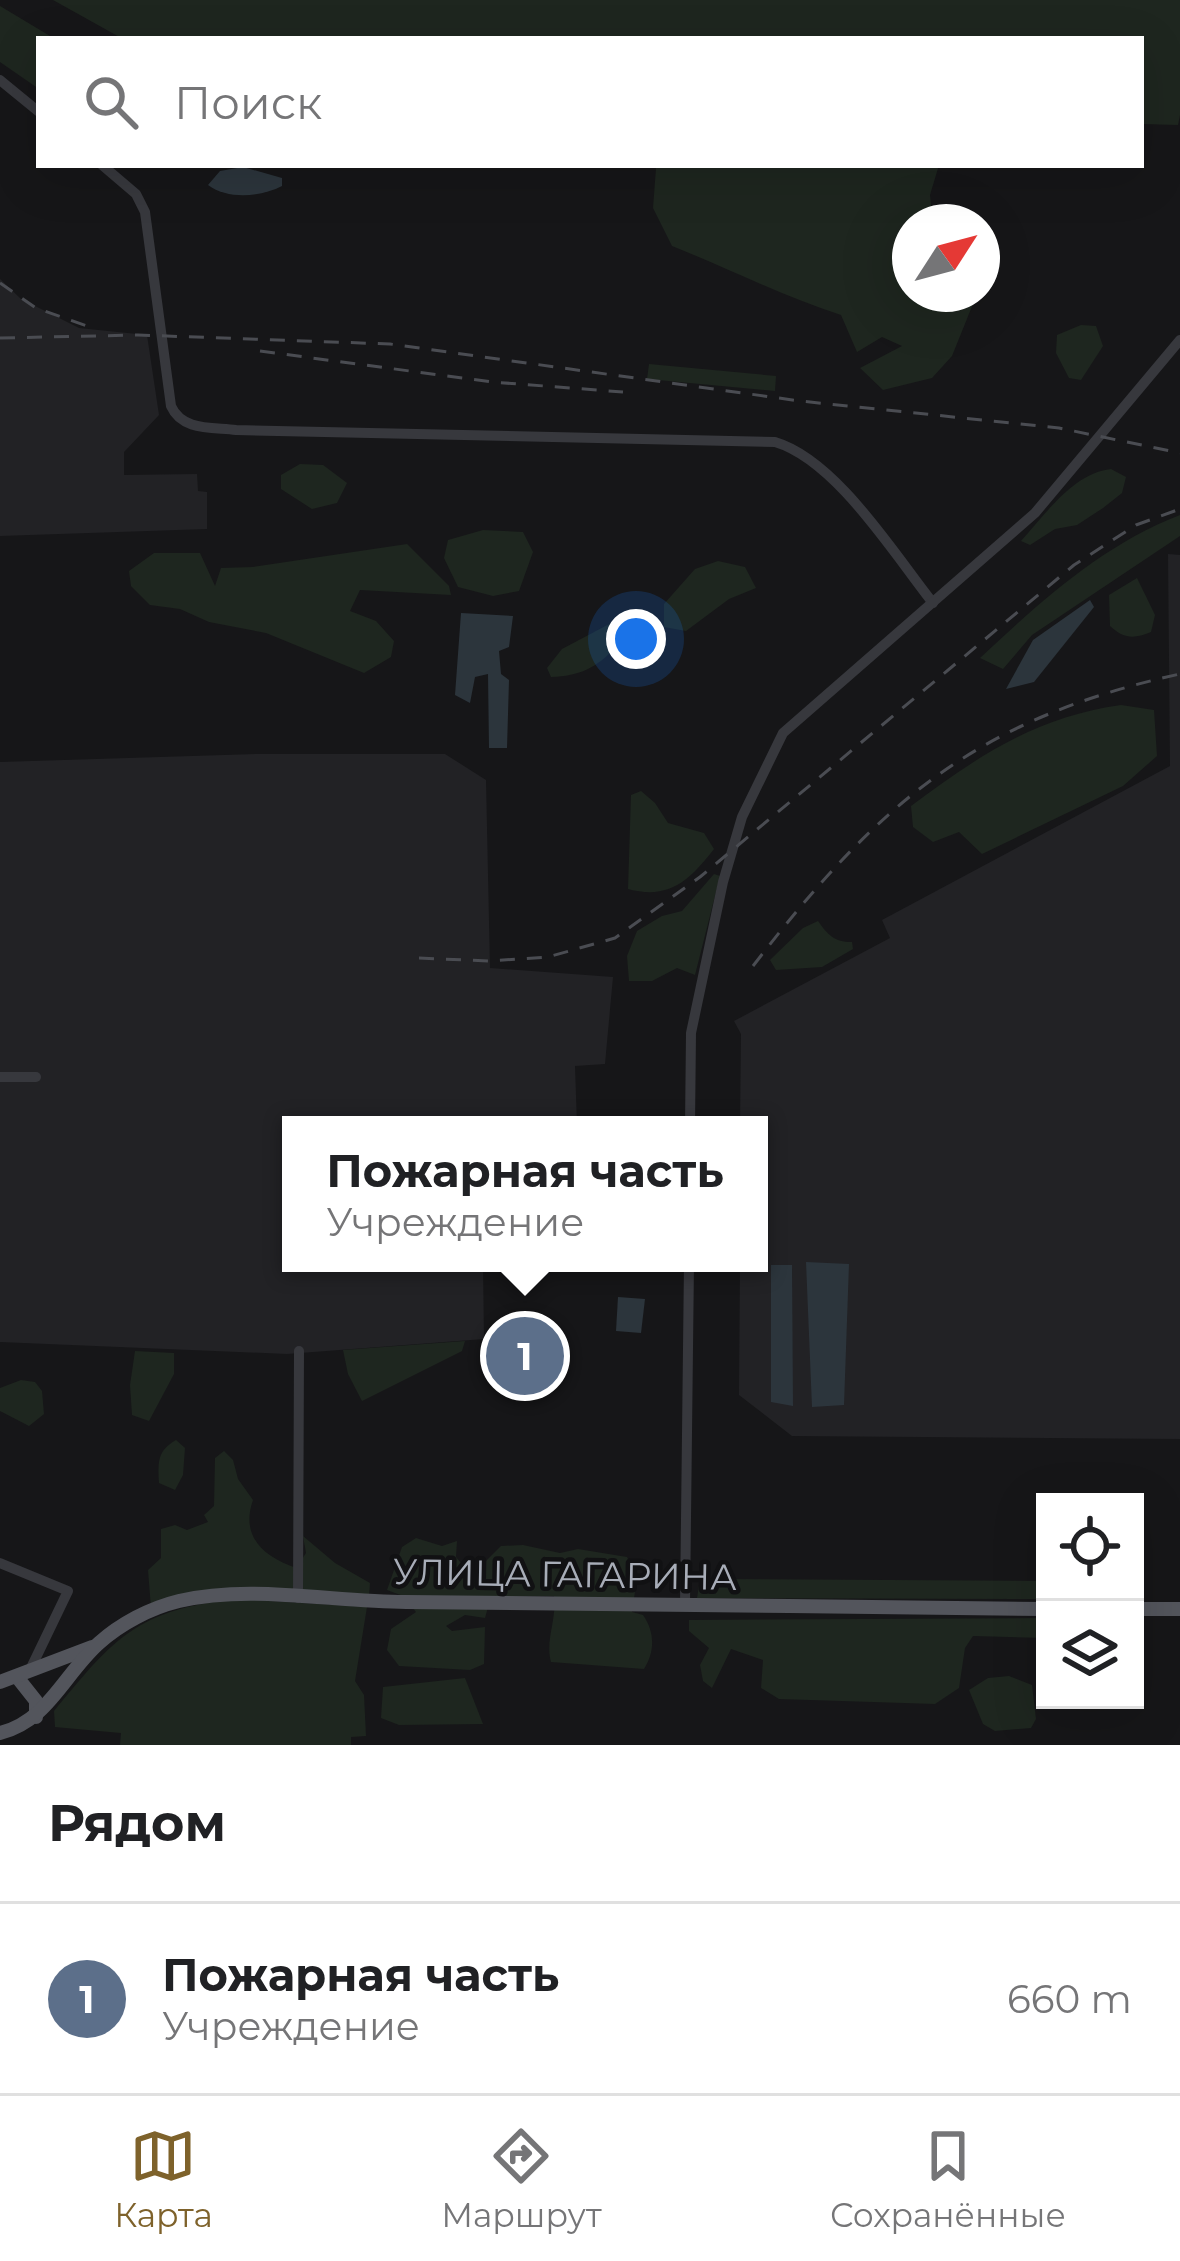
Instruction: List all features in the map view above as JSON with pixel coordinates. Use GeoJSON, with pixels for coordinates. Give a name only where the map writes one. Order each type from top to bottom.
{"type":"FeatureCollection","features":[{"type":"Feature","properties":{"kind":"main road","name":"УЛИЦА ГАГАРИНА"},"geometry":{"type":"LineString","coordinates":[[0,1682],[96,1645],[140,1616],[181,1600],[229,1595],[392,1602],[1036,1609]]}},
{"type":"Feature","properties":{"kind":"main road"},"geometry":{"type":"LineString","coordinates":[[1144,1609],[1180,1610]]}},
{"type":"Feature","properties":{"kind":"main road","name":"УЛИЦА ГАГАРИНА"},"geometry":{"type":"LineString","coordinates":[[0,1733],[22,1728],[36,1717],[96,1645]]}},
{"type":"Feature","properties":{"kind":"main road"},"geometry":{"type":"LineString","coordinates":[[23,1674],[36,1701],[36,1717]]}},
{"type":"Feature","properties":{"kind":"street"},"geometry":{"type":"LineString","coordinates":[[0,80],[36,110]]}},
{"type":"Feature","properties":{"kind":"street"},"geometry":{"type":"LineString","coordinates":[[106,168],[136,194],[145,212],[171,406],[182,421],[236,430],[775,442],[798,451],[836,484],[933,603]]}},
{"type":"Feature","properties":{"kind":"street"},"geometry":{"type":"LineString","coordinates":[[690,1116],[691,1033],[723,882],[742,817],[783,733],[1052,496],[1180,340]]}},
{"type":"Feature","properties":{"kind":"street"},"geometry":{"type":"LineString","coordinates":[[0,1078],[36,1077]]}},
{"type":"Feature","properties":{"kind":"street"},"geometry":{"type":"LineString","coordinates":[[686,1604],[689,1272]]}},
{"type":"Feature","properties":{"kind":"street"},"geometry":{"type":"LineString","coordinates":[[298,1598],[299,1351]]}},
{"type":"Feature","properties":{"kind":"street"},"geometry":{"type":"LineString","coordinates":[[0,1563],[68,1591],[23,1674]]}},
{"type":"Feature","properties":{"kind":"shaded area"},"geometry":{"type":"Polygon","coordinates":[[[53,0],[1180,0],[1180,115],[1178,125],[1144,124],[1144,36],[118,36],[53,0]]]}},
{"type":"Feature","properties":{"kind":"shaded area"},"geometry":{"type":"Polygon","coordinates":[[[0,6],[50,36],[36,36],[36,87],[0,62],[0,6]]]}},
{"type":"Feature","properties":{"kind":"shaded area"},"geometry":{"type":"Polygon","coordinates":[[[247,168],[282,178],[282,186],[264,193],[225,193],[208,185],[220,171],[247,168]]]}},
{"type":"Feature","properties":{"kind":"shaded area"},"geometry":{"type":"Polygon","coordinates":[[[656,168],[938,168],[931,204],[892,204],[892,312],[970,312],[952,356],[932,378],[883,390],[860,368],[902,346],[882,337],[857,352],[841,315],[672,246],[653,208],[656,168]]]}},
{"type":"Feature","properties":{"kind":"shaded area"},"geometry":{"type":"Polygon","coordinates":[[[0,279],[21,299],[79,328],[147,335],[159,415],[124,452],[124,475],[197,474],[198,491],[207,492],[207,529],[0,536],[0,279]]]}},
{"type":"Feature","properties":{"kind":"shaded area"},"geometry":{"type":"Polygon","coordinates":[[[1081,325],[1096,326],[1103,346],[1081,380],[1069,378],[1056,353],[1057,335],[1081,325]]]}},
{"type":"Feature","properties":{"kind":"shaded area"},"geometry":{"type":"Polygon","coordinates":[[[649,364],[776,376],[775,391],[647,379],[649,364]]]}},
{"type":"Feature","properties":{"kind":"shaded area"},"geometry":{"type":"Polygon","coordinates":[[[300,464],[323,465],[347,483],[337,503],[312,509],[281,489],[281,475],[300,464]]]}},
{"type":"Feature","properties":{"kind":"shaded area"},"geometry":{"type":"Polygon","coordinates":[[[1111,469],[1126,477],[1122,493],[1077,525],[1055,529],[1030,545],[1021,541],[1072,487],[1111,469]]]}},
{"type":"Feature","properties":{"kind":"shaded area"},"geometry":{"type":"Polygon","coordinates":[[[1180,515],[1180,536],[1032,635],[1003,669],[980,658],[1098,559],[1180,515]]]}},
{"type":"Feature","properties":{"kind":"shaded area"},"geometry":{"type":"Polygon","coordinates":[[[483,530],[523,532],[533,552],[519,591],[493,596],[458,587],[444,558],[448,540],[483,530]]]}},
{"type":"Feature","properties":{"kind":"shaded area"},"geometry":{"type":"Polygon","coordinates":[[[407,544],[449,586],[451,595],[360,590],[350,611],[376,621],[394,641],[391,657],[364,673],[266,633],[150,605],[131,586],[129,571],[154,553],[200,553],[215,586],[221,568],[407,544]]]}},
{"type":"Feature","properties":{"kind":"shaded area"},"geometry":{"type":"Polygon","coordinates":[[[1168,554],[1180,555],[1180,1439],[792,1436],[739,1395],[740,1272],[768,1272],[768,1116],[740,1116],[741,1034],[734,1021],[890,938],[882,920],[1170,766],[1168,554]]]}},
{"type":"Feature","properties":{"kind":"shaded area"},"geometry":{"type":"Polygon","coordinates":[[[718,561],[745,567],[756,588],[729,599],[686,631],[664,627],[664,604],[695,569],[718,561]]]}},
{"type":"Feature","properties":{"kind":"shaded area"},"geometry":{"type":"Polygon","coordinates":[[[1137,578],[1155,615],[1151,632],[1129,636],[1110,626],[1109,595],[1137,578]]]}},
{"type":"Feature","properties":{"kind":"shaded area"},"geometry":{"type":"Polygon","coordinates":[[[1090,600],[1094,607],[1034,682],[1006,689],[1033,640],[1090,600]]]}},
{"type":"Feature","properties":{"kind":"shaded area"},"geometry":{"type":"Polygon","coordinates":[[[461,613],[513,616],[509,647],[499,651],[501,674],[509,680],[507,748],[489,748],[488,674],[475,677],[470,703],[455,695],[461,613]]]}},
{"type":"Feature","properties":{"kind":"shaded area"},"geometry":{"type":"Polygon","coordinates":[[[613,622],[616,647],[609,654],[579,673],[551,677],[547,668],[562,649],[613,622]]]}},
{"type":"Feature","properties":{"kind":"shaded area"},"geometry":{"type":"Polygon","coordinates":[[[1121,705],[1154,710],[1157,756],[1123,786],[982,854],[959,832],[933,842],[913,827],[911,806],[984,755],[1062,719],[1121,705]]]}},
{"type":"Feature","properties":{"kind":"shaded area"},"geometry":{"type":"Polygon","coordinates":[[[445,754],[486,780],[490,968],[613,977],[605,1064],[575,1066],[577,1116],[282,1116],[282,1272],[483,1272],[484,1339],[287,1354],[0,1342],[0,762],[445,754]]]}},
{"type":"Feature","properties":{"kind":"shaded area"},"geometry":{"type":"Polygon","coordinates":[[[641,791],[668,823],[704,833],[714,849],[687,879],[667,890],[628,889],[631,795],[641,791]]]}},
{"type":"Feature","properties":{"kind":"shaded area"},"geometry":{"type":"Polygon","coordinates":[[[714,874],[720,876],[695,975],[677,968],[652,981],[629,981],[627,956],[637,931],[682,911],[714,874]]]}},
{"type":"Feature","properties":{"kind":"shaded area"},"geometry":{"type":"Polygon","coordinates":[[[818,921],[832,937],[852,942],[853,949],[822,967],[776,970],[770,960],[803,928],[818,921]]]}},
{"type":"Feature","properties":{"kind":"shaded area"},"geometry":{"type":"Polygon","coordinates":[[[806,1262],[849,1264],[844,1405],[812,1407],[806,1262]]]}},
{"type":"Feature","properties":{"kind":"shaded area"},"geometry":{"type":"Polygon","coordinates":[[[771,1265],[792,1265],[793,1406],[771,1402],[771,1265]]]}},
{"type":"Feature","properties":{"kind":"shaded area"},"geometry":{"type":"Polygon","coordinates":[[[618,1297],[645,1299],[641,1333],[616,1331],[618,1297]]]}},
{"type":"Feature","properties":{"kind":"shaded area"},"geometry":{"type":"Polygon","coordinates":[[[465,1341],[462,1351],[362,1401],[348,1374],[343,1350],[465,1341]]]}},
{"type":"Feature","properties":{"kind":"shaded area"},"geometry":{"type":"Polygon","coordinates":[[[135,1351],[174,1353],[174,1374],[149,1421],[132,1415],[135,1351]]]}},
{"type":"Feature","properties":{"kind":"shaded area"},"geometry":{"type":"Polygon","coordinates":[[[21,1380],[35,1382],[42,1391],[44,1414],[29,1426],[0,1411],[0,1388],[21,1380]]]}},
{"type":"Feature","properties":{"kind":"shaded area"},"geometry":{"type":"Polygon","coordinates":[[[176,1440],[185,1448],[183,1475],[175,1490],[159,1483],[159,1469],[162,1453],[176,1440]]]}},
{"type":"Feature","properties":{"kind":"shaded area"},"geometry":{"type":"Polygon","coordinates":[[[224,1451],[253,1500],[250,1525],[258,1544],[296,1568],[306,1553],[303,1536],[335,1563],[370,1583],[369,1597],[227,1589],[151,1608],[148,1570],[161,1558],[161,1529],[175,1525],[187,1530],[208,1522],[204,1515],[214,1506],[215,1458],[224,1451]]]}},
{"type":"Feature","properties":{"kind":"shaded area"},"geometry":{"type":"Polygon","coordinates":[[[416,1538],[442,1546],[457,1541],[456,1557],[466,1569],[478,1569],[501,1546],[560,1553],[578,1549],[627,1557],[637,1578],[632,1612],[643,1615],[651,1635],[644,1669],[551,1662],[554,1596],[491,1596],[485,1618],[465,1615],[446,1626],[452,1631],[485,1627],[484,1664],[470,1670],[399,1666],[387,1650],[391,1629],[416,1612],[403,1596],[387,1590],[402,1547],[416,1538]]]}},
{"type":"Feature","properties":{"kind":"shaded area"},"geometry":{"type":"Polygon","coordinates":[[[700,1579],[1036,1581],[1036,1599],[697,1598],[700,1579]]]}},
{"type":"Feature","properties":{"kind":"shaded area"},"geometry":{"type":"Polygon","coordinates":[[[236,1599],[367,1607],[355,1681],[364,1695],[366,1736],[351,1737],[351,1745],[120,1745],[121,1733],[55,1727],[54,1711],[94,1664],[131,1631],[174,1611],[236,1599]]]}},
{"type":"Feature","properties":{"kind":"shaded area"},"geometry":{"type":"Polygon","coordinates":[[[1036,1618],[1036,1638],[973,1636],[965,1648],[959,1688],[935,1704],[779,1699],[761,1688],[763,1660],[731,1649],[712,1688],[703,1681],[700,1665],[709,1648],[689,1631],[689,1620],[1036,1618]]]}},
{"type":"Feature","properties":{"kind":"shaded area"},"geometry":{"type":"Polygon","coordinates":[[[1009,1676],[1032,1685],[1036,1719],[1031,1728],[995,1731],[983,1724],[969,1690],[988,1678],[1009,1676]]]}},
{"type":"Feature","properties":{"kind":"shaded area"},"geometry":{"type":"Polygon","coordinates":[[[465,1678],[483,1724],[399,1725],[381,1718],[383,1687],[465,1678]]]}},
{"type":"Feature","properties":{"kind":"railway"},"geometry":{"type":"LineString","coordinates":[[0,283],[36,308],[90,327]]}},
{"type":"Feature","properties":{"kind":"railway"},"geometry":{"type":"LineString","coordinates":[[0,338],[138,335],[390,344],[800,401],[1059,428],[1180,453]]}},
{"type":"Feature","properties":{"kind":"railway"},"geometry":{"type":"LineString","coordinates":[[260,351],[492,382],[623,392]]}},
{"type":"Feature","properties":{"kind":"railway"},"geometry":{"type":"LineString","coordinates":[[419,958],[548,957],[615,938],[700,877],[1074,565],[1136,525],[1180,509]]}},
{"type":"Feature","properties":{"kind":"railway"},"geometry":{"type":"LineString","coordinates":[[753,966],[844,858],[936,776],[1044,716],[1180,674]]}},
{"type":"Feature","properties":{"kind":"place","name":"Пожарная часть"},"geometry":{"type":"Point","coordinates":[525,1356]}}]}
